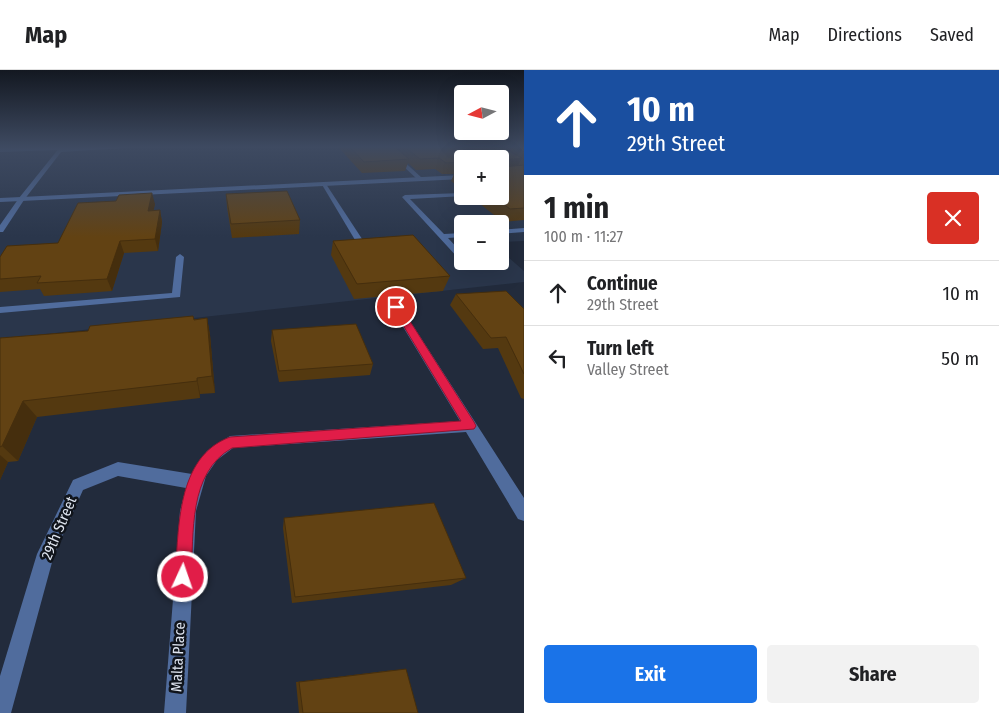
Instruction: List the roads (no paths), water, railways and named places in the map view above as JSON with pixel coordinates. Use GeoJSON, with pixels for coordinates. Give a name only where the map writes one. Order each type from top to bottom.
{"type":"FeatureCollection","features":[{"type":"Feature","properties":{"kind":"street"},"geometry":{"type":"LineString","coordinates":[[0,230],[39,177]]}},
{"type":"Feature","properties":{"kind":"street"},"geometry":{"type":"LineString","coordinates":[[0,200],[454,177]]}},
{"type":"Feature","properties":{"kind":"street"},"geometry":{"type":"LineString","coordinates":[[323,184],[362,245]]}},
{"type":"Feature","properties":{"kind":"street"},"geometry":{"type":"LineString","coordinates":[[454,193],[405,197],[454,249]]}},
{"type":"Feature","properties":{"kind":"street"},"geometry":{"type":"LineString","coordinates":[[509,231],[524,230]]}},
{"type":"Feature","properties":{"kind":"street"},"geometry":{"type":"LineString","coordinates":[[442,236],[454,235]]}},
{"type":"Feature","properties":{"kind":"street"},"geometry":{"type":"LineString","coordinates":[[0,310],[178,295],[180,257]]}},
{"type":"Feature","properties":{"kind":"street"},"geometry":{"type":"LineString","coordinates":[[396,307],[524,513]]}},
{"type":"Feature","properties":{"kind":"street"},"geometry":{"type":"LineString","coordinates":[[194,482],[215,451],[230,442],[470,426]]}},
{"type":"Feature","properties":{"kind":"street","name":"29th Street"},"geometry":{"type":"LineString","coordinates":[[0,713],[46,554],[78,485],[118,469],[194,482]]}},
{"type":"Feature","properties":{"kind":"street","name":"Malta Place"},"geometry":{"type":"LineString","coordinates":[[175,713],[185,538],[194,482]]}}]}
